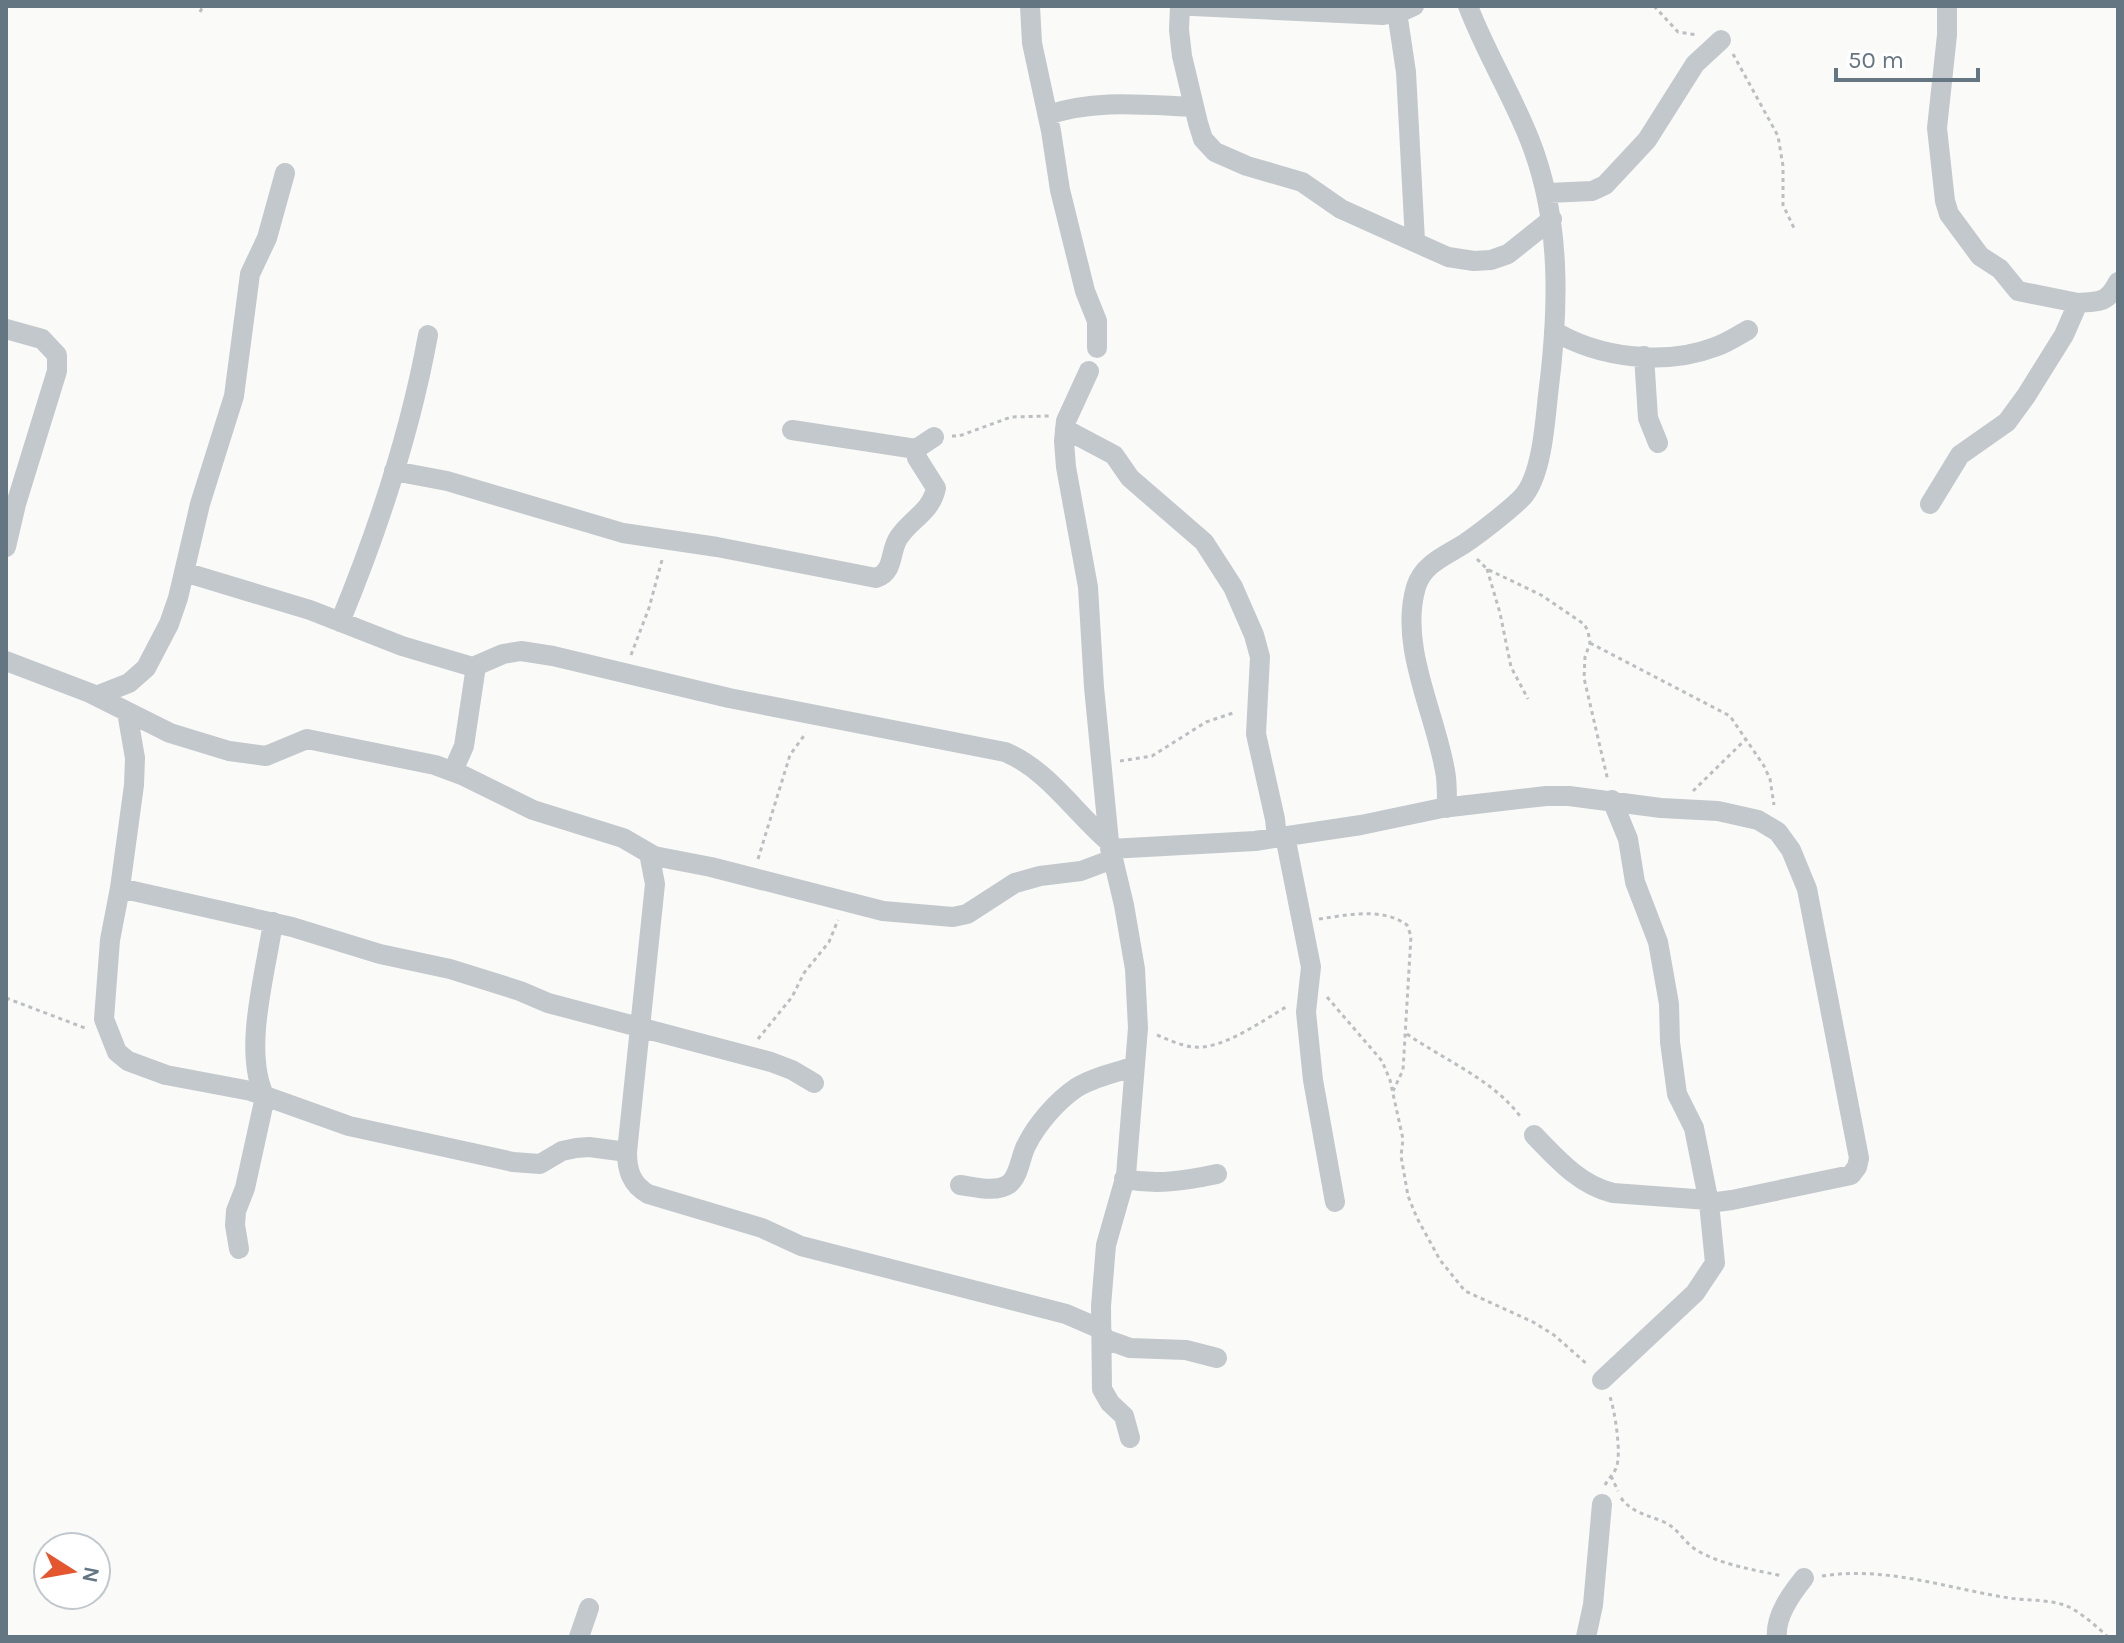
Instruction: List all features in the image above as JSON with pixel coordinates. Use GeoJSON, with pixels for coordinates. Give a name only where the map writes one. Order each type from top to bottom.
{"type":"FeatureCollection","features":[{"type":"Feature","properties":{"kind":"street"},"geometry":{"type":"LineString","coordinates":[[1030,6],[1032,43],[1068,226],[1085,291],[1097,321],[1097,348]]}},
{"type":"Feature","properties":{"kind":"street"},"geometry":{"type":"LineString","coordinates":[[1180,6],[1182,56],[1194,107],[1203,139],[1215,152],[1247,166],[1302,182],[1341,209],[1448,257],[1474,261],[1491,260],[1508,254],[1552,219]]}},
{"type":"Feature","properties":{"kind":"street"},"geometry":{"type":"LineString","coordinates":[[1193,6],[1383,15],[1406,9],[1406,72],[1415,241]]}},
{"type":"Feature","properties":{"kind":"street"},"geometry":{"type":"LineString","coordinates":[[1447,808],[1446,776],[1422,684],[1413,631],[1416,587],[1423,573],[1441,556],[1465,543],[1525,495],[1532,482],[1546,410],[1554,331],[1555,236],[1548,193],[1529,139],[1468,6]]}},
{"type":"Feature","properties":{"kind":"street"},"geometry":{"type":"LineString","coordinates":[[1947,6],[1937,128],[1949,214],[1980,256],[2000,269],[2018,291],[2078,303],[2096,303],[2103,300],[2118,282]]}},
{"type":"Feature","properties":{"kind":"street"},"geometry":{"type":"LineString","coordinates":[[1548,193],[1592,191],[1605,185],[1647,140],[1684,77],[1721,40]]}},
{"type":"Feature","properties":{"kind":"street"},"geometry":{"type":"LineString","coordinates":[[1048,115],[1101,104],[1194,107]]}},
{"type":"Feature","properties":{"kind":"street"},"geometry":{"type":"LineString","coordinates":[[96,696],[129,683],[146,668],[169,624],[200,504],[234,396],[250,274],[267,238],[285,173]]}},
{"type":"Feature","properties":{"kind":"street"},"geometry":{"type":"LineString","coordinates":[[1930,504],[1960,455],[2007,422],[2064,335],[2078,303]]}},
{"type":"Feature","properties":{"kind":"street"},"geometry":{"type":"LineString","coordinates":[[6,329],[42,339],[57,355],[54,383],[7,534]]}},
{"type":"Feature","properties":{"kind":"street"},"geometry":{"type":"LineString","coordinates":[[1554,331],[1574,343],[1644,356],[1687,354],[1712,348],[1748,330]]}},
{"type":"Feature","properties":{"kind":"street"},"geometry":{"type":"LineString","coordinates":[[340,622],[373,543],[415,394],[428,335]]}},
{"type":"Feature","properties":{"kind":"street"},"geometry":{"type":"LineString","coordinates":[[1644,356],[1648,418],[1658,443]]}},
{"type":"Feature","properties":{"kind":"street"},"geometry":{"type":"LineString","coordinates":[[1089,371],[1067,422],[1066,467],[1088,587],[1110,850],[1131,939],[1138,1028],[1124,1179],[1102,1271],[1102,1389],[1110,1403],[1124,1416],[1130,1438]]}},
{"type":"Feature","properties":{"kind":"street"},"geometry":{"type":"LineString","coordinates":[[1067,422],[1114,455],[1130,478],[1204,542],[1233,587],[1254,635],[1261,672],[1256,734],[1303,922],[1311,967],[1306,1012],[1313,1080],[1335,1202]]}},
{"type":"Feature","properties":{"kind":"street"},"geometry":{"type":"LineString","coordinates":[[792,430],[916,449],[934,437]]}},
{"type":"Feature","properties":{"kind":"street"},"geometry":{"type":"LineString","coordinates":[[394,471],[447,481],[623,533],[717,547],[868,577],[884,575],[897,539],[934,499],[936,488],[917,458],[916,449]]}},
{"type":"Feature","properties":{"kind":"street"},"geometry":{"type":"LineString","coordinates":[[184,572],[310,610],[402,646],[476,666],[503,654],[521,651],[553,656],[821,717],[1005,752],[1021,758],[1037,770],[1110,850]]}},
{"type":"Feature","properties":{"kind":"street"},"geometry":{"type":"LineString","coordinates":[[6,661],[96,696],[170,733],[256,757],[307,739],[435,765],[533,810],[623,838],[649,853],[894,913],[953,917],[967,914],[1015,883],[1040,876],[1081,871],[1110,850],[1281,837],[1447,808],[1546,796],[1718,811],[1758,820],[1778,832],[1791,850],[1807,889],[1859,1158],[1851,1175],[1709,1202],[1613,1193],[1597,1189],[1567,1169],[1534,1135]]}},
{"type":"Feature","properties":{"kind":"street"},"geometry":{"type":"LineString","coordinates":[[453,771],[464,746],[476,666]]}},
{"type":"Feature","properties":{"kind":"street"},"geometry":{"type":"LineString","coordinates":[[127,712],[135,772],[114,915],[104,1019],[117,1052],[128,1061],[166,1075],[221,1084],[349,1126],[513,1162],[540,1164],[562,1151],[576,1148],[627,1152]]}},
{"type":"Feature","properties":{"kind":"street"},"geometry":{"type":"LineString","coordinates":[[1602,1380],[1687,1301],[1715,1263],[1709,1202],[1694,1128],[1677,1094],[1669,1004],[1658,942],[1635,882],[1628,839],[1612,800]]}},
{"type":"Feature","properties":{"kind":"street"},"geometry":{"type":"LineString","coordinates":[[649,853],[655,884],[627,1152],[630,1175],[637,1188],[762,1228],[801,1246],[1066,1314],[1096,1327],[1102,1335],[1130,1348],[1186,1350],[1217,1358]]}},
{"type":"Feature","properties":{"kind":"street"},"geometry":{"type":"LineString","coordinates":[[120,888],[273,922],[380,954],[450,969],[548,1003],[792,1070],[814,1083]]}},
{"type":"Feature","properties":{"kind":"street"},"geometry":{"type":"LineString","coordinates":[[239,1249],[236,1211],[245,1188],[265,1097],[258,1084],[255,1067],[260,1000],[273,922]]}},
{"type":"Feature","properties":{"kind":"street"},"geometry":{"type":"LineString","coordinates":[[960,1185],[991,1189],[1005,1187],[1013,1180],[1025,1146],[1037,1126],[1063,1099],[1078,1087],[1135,1066]]}},
{"type":"Feature","properties":{"kind":"street"},"geometry":{"type":"LineString","coordinates":[[1124,1179],[1168,1184],[1217,1174]]}},
{"type":"Feature","properties":{"kind":"street"},"geometry":{"type":"LineString","coordinates":[[1586,1637],[1593,1605],[1602,1504]]}},
{"type":"Feature","properties":{"kind":"street"},"geometry":{"type":"LineString","coordinates":[[1777,1637],[1776,1630],[1784,1609],[1804,1578]]}},
{"type":"Feature","properties":{"kind":"street"},"geometry":{"type":"LineString","coordinates":[[579,1637],[589,1608]]}},
{"type":"Feature","properties":{"kind":"path"},"geometry":{"type":"LineString","coordinates":[[200,12],[203,6]]}},
{"type":"Feature","properties":{"kind":"path"},"geometry":{"type":"LineString","coordinates":[[1654,6],[1678,32],[1715,37],[1730,48],[1778,136],[1783,166],[1783,205],[1794,228]]}},
{"type":"Feature","properties":{"kind":"path"},"geometry":{"type":"LineString","coordinates":[[934,437],[940,434],[959,436],[1011,417],[1067,422]]}},
{"type":"Feature","properties":{"kind":"path"},"geometry":{"type":"LineString","coordinates":[[625,674],[649,608],[667,541]]}},
{"type":"Feature","properties":{"kind":"path"},"geometry":{"type":"LineString","coordinates":[[1465,543],[1487,569],[1511,667],[1528,699]]}},
{"type":"Feature","properties":{"kind":"path"},"geometry":{"type":"LineString","coordinates":[[1487,569],[1541,595],[1584,624],[1588,631],[1590,643],[1585,657],[1584,678],[1612,800]]}},
{"type":"Feature","properties":{"kind":"path"},"geometry":{"type":"LineString","coordinates":[[1590,643],[1730,716],[1770,779],[1778,832]]}},
{"type":"Feature","properties":{"kind":"path"},"geometry":{"type":"LineString","coordinates":[[1101,762],[1152,756],[1222,715],[1256,711]]}},
{"type":"Feature","properties":{"kind":"path"},"geometry":{"type":"LineString","coordinates":[[753,878],[790,755],[821,717]]}},
{"type":"Feature","properties":{"kind":"path"},"geometry":{"type":"LineString","coordinates":[[1677,808],[1745,740]]}},
{"type":"Feature","properties":{"kind":"path"},"geometry":{"type":"LineString","coordinates":[[742,1056],[792,997],[804,973],[829,942],[844,901]]}},
{"type":"Feature","properties":{"kind":"path"},"geometry":{"type":"LineString","coordinates":[[1303,922],[1373,913],[1388,915],[1407,925],[1411,936],[1403,1070],[1393,1091]]}},
{"type":"Feature","properties":{"kind":"path"},"geometry":{"type":"LineString","coordinates":[[1138,1028],[1197,1048],[1243,1032],[1308,989],[1336,1005],[1382,1061],[1393,1091],[1403,1139],[1401,1156],[1408,1196],[1440,1260],[1465,1291],[1554,1335],[1602,1380],[1616,1415],[1618,1460],[1616,1470],[1605,1485],[1602,1504]]}},
{"type":"Feature","properties":{"kind":"path"},"geometry":{"type":"LineString","coordinates":[[6,998],[108,1035]]}},
{"type":"Feature","properties":{"kind":"path"},"geometry":{"type":"LineString","coordinates":[[1405,1033],[1495,1092],[1517,1111],[1534,1135]]}},
{"type":"Feature","properties":{"kind":"path"},"geometry":{"type":"LineString","coordinates":[[1611,1476],[1623,1502],[1635,1511],[1677,1530],[1695,1550],[1755,1570],[1804,1578],[1856,1572],[1886,1573],[2008,1598],[2056,1604],[2068,1607],[2108,1637]]}}]}
